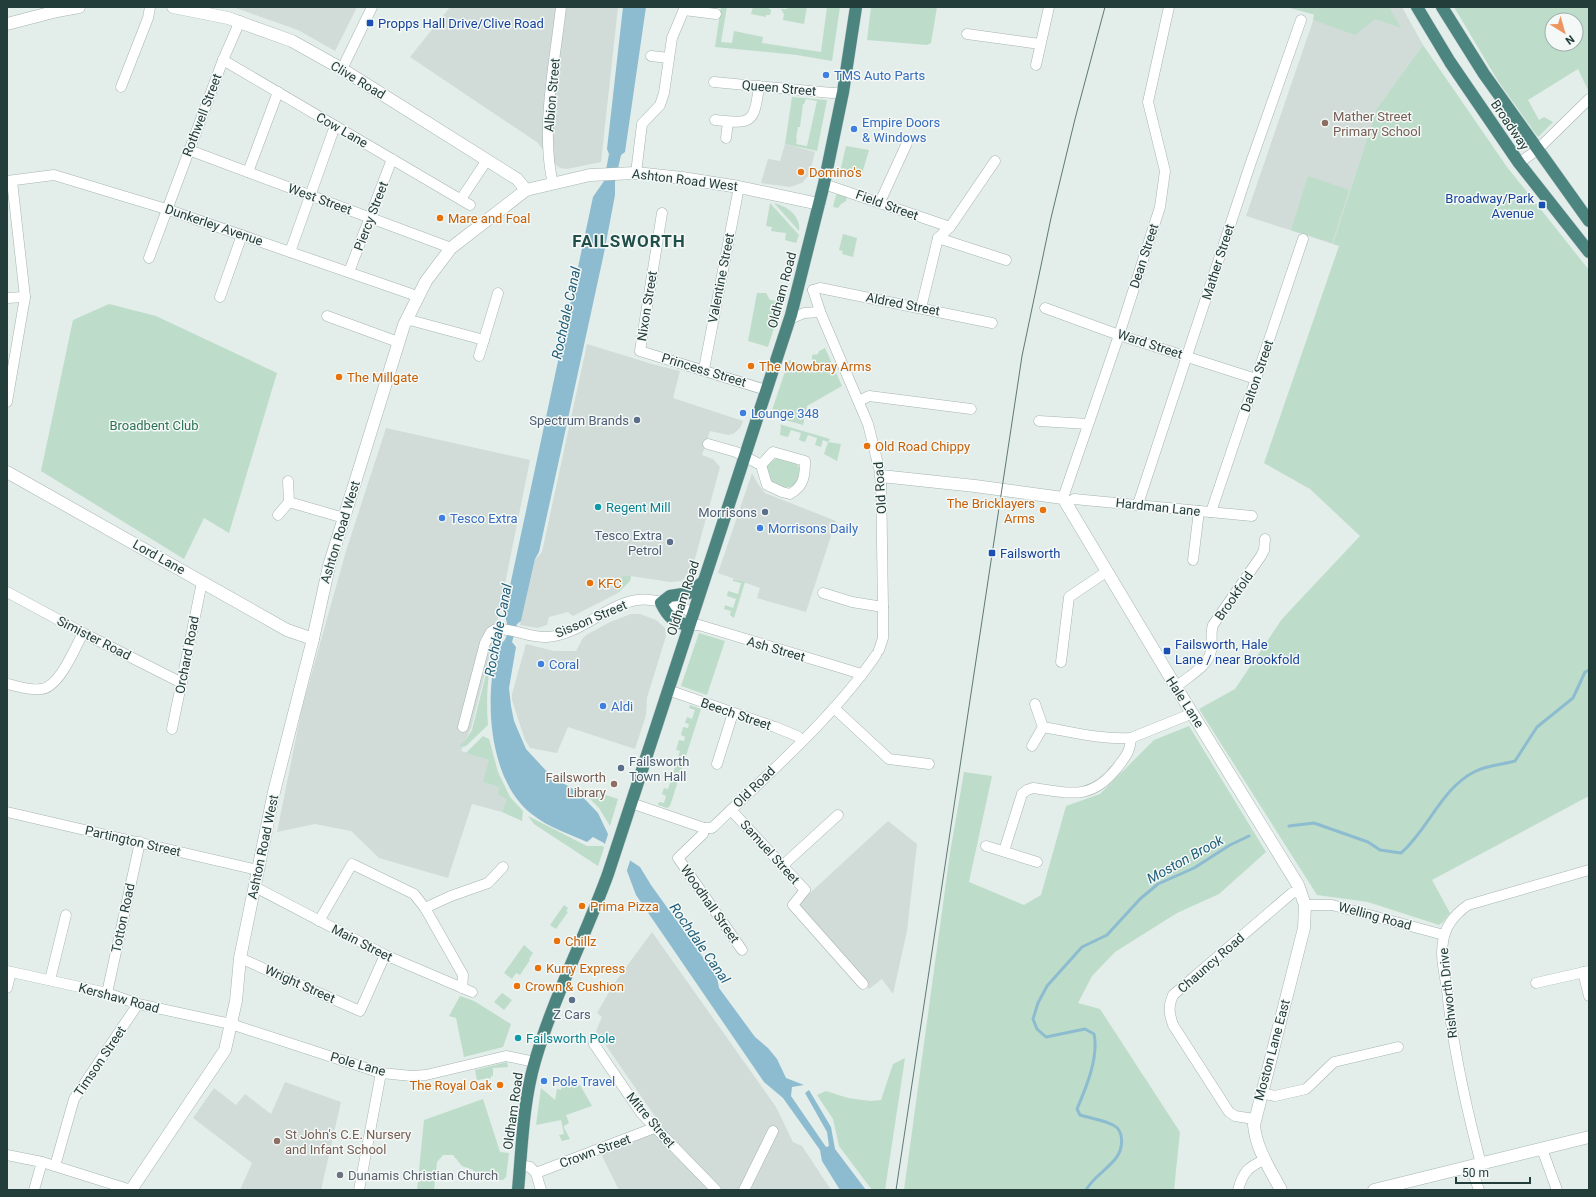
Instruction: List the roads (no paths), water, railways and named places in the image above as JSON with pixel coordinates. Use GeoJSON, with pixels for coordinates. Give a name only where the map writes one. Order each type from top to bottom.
{"type":"FeatureCollection","features":[{"type":"Feature","properties":{"kind":"highway","name":"Oldham Road"},"geometry":{"type":"LineString","coordinates":[[518,1190],[528,1094],[535,1062],[556,1000],[595,910],[620,839],[800,285],[818,204],[824,184],[843,92],[856,7]]}},
{"type":"Feature","properties":{"kind":"highway","name":"Broadway"},"geometry":{"type":"LineString","coordinates":[[1417,7],[1450,62],[1519,163],[1589,252]]}},
{"type":"Feature","properties":{"kind":"highway","name":"Broadway"},"geometry":{"type":"LineString","coordinates":[[1442,7],[1484,74],[1589,221]]}},
{"type":"Feature","properties":{"kind":"highway"},"geometry":{"type":"LineString","coordinates":[[689,625],[677,623],[666,613],[661,603],[670,596],[689,593],[703,582]]}},
{"type":"Feature","properties":{"kind":"street"},"geometry":{"type":"LineString","coordinates":[[7,24],[42,14],[79,7]]}},
{"type":"Feature","properties":{"kind":"street"},"geometry":{"type":"LineString","coordinates":[[121,87],[148,18],[150,7]]}},
{"type":"Feature","properties":{"kind":"street","name":"Clive Road"},"geometry":{"type":"LineString","coordinates":[[172,7],[212,14],[240,21],[292,41],[342,69],[517,179],[526,190]]}},
{"type":"Feature","properties":{"kind":"street"},"geometry":{"type":"LineString","coordinates":[[342,69],[372,7]]}},
{"type":"Feature","properties":{"kind":"street","name":"Albion Street"},"geometry":{"type":"LineString","coordinates":[[553,184],[549,166],[549,114],[561,7]]}},
{"type":"Feature","properties":{"kind":"street"},"geometry":{"type":"LineString","coordinates":[[1036,65],[1049,7]]}},
{"type":"Feature","properties":{"kind":"street","name":"Dean Street"},"geometry":{"type":"LineString","coordinates":[[1065,501],[1088,424],[1160,207],[1166,170],[1148,102],[1170,7]]}},
{"type":"Feature","properties":{"kind":"street"},"geometry":{"type":"LineString","coordinates":[[630,173],[642,124],[660,105],[664,92],[672,38],[684,9],[716,14]]}},
{"type":"Feature","properties":{"kind":"street","name":"Mather Street"},"geometry":{"type":"LineString","coordinates":[[1138,504],[1250,165],[1301,20]]}},
{"type":"Feature","properties":{"kind":"street","name":"Rothwell Street"},"geometry":{"type":"LineString","coordinates":[[149,258],[166,209],[223,60],[240,21]]}},
{"type":"Feature","properties":{"kind":"street"},"geometry":{"type":"LineString","coordinates":[[967,34],[1040,44]]}},
{"type":"Feature","properties":{"kind":"street"},"geometry":{"type":"LineString","coordinates":[[651,56],[669,58]]}},
{"type":"Feature","properties":{"kind":"street","name":"Cow Lane"},"geometry":{"type":"LineString","coordinates":[[223,60],[465,202],[487,160]]}},
{"type":"Feature","properties":{"kind":"street","name":"Queen Street"},"geometry":{"type":"LineString","coordinates":[[714,82],[832,93],[843,92]]}},
{"type":"Feature","properties":{"kind":"street"},"geometry":{"type":"LineString","coordinates":[[715,120],[745,122],[751,118],[756,111],[759,86]]}},
{"type":"Feature","properties":{"kind":"street"},"geometry":{"type":"LineString","coordinates":[[248,172],[278,92]]}},
{"type":"Feature","properties":{"kind":"street"},"geometry":{"type":"LineString","coordinates":[[1519,163],[1537,150],[1589,99]]}},
{"type":"Feature","properties":{"kind":"street"},"geometry":{"type":"LineString","coordinates":[[726,138],[728,122]]}},
{"type":"Feature","properties":{"kind":"street"},"geometry":{"type":"LineString","coordinates":[[290,252],[335,126]]}},
{"type":"Feature","properties":{"kind":"street"},"geometry":{"type":"LineString","coordinates":[[880,202],[907,143]]}},
{"type":"Feature","properties":{"kind":"street","name":"West Street"},"geometry":{"type":"LineString","coordinates":[[189,150],[451,248]]}},
{"type":"Feature","properties":{"kind":"street","name":"Piercy Street"},"geometry":{"type":"LineString","coordinates":[[349,272],[392,159]]}},
{"type":"Feature","properties":{"kind":"street"},"geometry":{"type":"LineString","coordinates":[[921,308],[938,238],[950,227],[995,161]]}},
{"type":"Feature","properties":{"kind":"street","name":"Ashton Road West"},"geometry":{"type":"LineString","coordinates":[[131,1190],[225,1050],[236,1001],[240,958],[274,792],[313,639],[329,566],[398,342],[406,319],[417,296],[451,248],[526,190],[601,174],[630,173],[682,178],[739,187],[818,204]]}},
{"type":"Feature","properties":{"kind":"street","name":"Dunkerley Avenue"},"geometry":{"type":"LineString","coordinates":[[10,181],[54,175],[166,209],[417,296]]}},
{"type":"Feature","properties":{"kind":"street"},"geometry":{"type":"LineString","coordinates":[[7,402],[25,297],[10,181]]}},
{"type":"Feature","properties":{"kind":"street","name":"Field Street"},"geometry":{"type":"LineString","coordinates":[[824,184],[950,227]]}},
{"type":"Feature","properties":{"kind":"street","name":"Valentine Street"},"geometry":{"type":"LineString","coordinates":[[704,369],[739,187]]}},
{"type":"Feature","properties":{"kind":"street","name":"Nixon Street"},"geometry":{"type":"LineString","coordinates":[[640,351],[662,213]]}},
{"type":"Feature","properties":{"kind":"street"},"geometry":{"type":"LineString","coordinates":[[220,297],[242,235]]}},
{"type":"Feature","properties":{"kind":"street"},"geometry":{"type":"LineString","coordinates":[[938,238],[1006,260]]}},
{"type":"Feature","properties":{"kind":"street","name":"Dalton Street"},"geometry":{"type":"LineString","coordinates":[[1211,512],[1303,239]]}},
{"type":"Feature","properties":{"kind":"street"},"geometry":{"type":"LineString","coordinates":[[800,285],[813,290]]}},
{"type":"Feature","properties":{"kind":"street","name":"Aldred Street"},"geometry":{"type":"LineString","coordinates":[[813,290],[820,288],[992,323]]}},
{"type":"Feature","properties":{"kind":"street","name":"Old Road"},"geometry":{"type":"LineString","coordinates":[[678,858],[703,834],[704,828],[712,828],[834,708],[861,676],[877,652],[882,638],[882,476],[874,440],[859,401],[820,312],[813,290]]}},
{"type":"Feature","properties":{"kind":"street"},"geometry":{"type":"LineString","coordinates":[[479,356],[498,292]]}},
{"type":"Feature","properties":{"kind":"street"},"geometry":{"type":"LineString","coordinates":[[7,298],[25,297]]}},
{"type":"Feature","properties":{"kind":"street","name":"Ward Street"},"geometry":{"type":"LineString","coordinates":[[1045,308],[1256,379]]}},
{"type":"Feature","properties":{"kind":"street"},"geometry":{"type":"LineString","coordinates":[[790,319],[804,313],[820,312]]}},
{"type":"Feature","properties":{"kind":"street"},"geometry":{"type":"LineString","coordinates":[[327,316],[398,342]]}},
{"type":"Feature","properties":{"kind":"street"},"geometry":{"type":"LineString","coordinates":[[406,319],[484,340]]}},
{"type":"Feature","properties":{"kind":"street","name":"Princess Street"},"geometry":{"type":"LineString","coordinates":[[640,351],[704,369],[766,390]]}},
{"type":"Feature","properties":{"kind":"street"},"geometry":{"type":"LineString","coordinates":[[859,401],[869,396],[971,408]]}},
{"type":"Feature","properties":{"kind":"street"},"geometry":{"type":"LineString","coordinates":[[1039,421],[1088,424]]}},
{"type":"Feature","properties":{"kind":"street"},"geometry":{"type":"LineString","coordinates":[[708,444],[736,452],[761,465],[768,485],[782,492],[790,494],[797,490],[805,476],[805,462],[773,452],[761,465]]}},
{"type":"Feature","properties":{"kind":"street","name":"Lord Lane"},"geometry":{"type":"LineString","coordinates":[[7,472],[287,630],[313,639]]}},
{"type":"Feature","properties":{"kind":"street","name":"Hardman Lane"},"geometry":{"type":"LineString","coordinates":[[882,476],[975,486],[1065,501],[1074,499],[1138,504],[1252,516]]}},
{"type":"Feature","properties":{"kind":"street"},"geometry":{"type":"LineString","coordinates":[[278,515],[289,502],[288,481]]}},
{"type":"Feature","properties":{"kind":"street","name":"Hale Lane"},"geometry":{"type":"LineString","coordinates":[[1065,501],[1106,572],[1301,891],[1304,905]]}},
{"type":"Feature","properties":{"kind":"street"},"geometry":{"type":"LineString","coordinates":[[289,502],[344,518]]}},
{"type":"Feature","properties":{"kind":"street"},"geometry":{"type":"LineString","coordinates":[[1193,560],[1199,511]]}},
{"type":"Feature","properties":{"kind":"street","name":"Brookfold"},"geometry":{"type":"LineString","coordinates":[[1176,687],[1204,664],[1209,658],[1213,625],[1261,556],[1262,542]]}},
{"type":"Feature","properties":{"kind":"street"},"geometry":{"type":"LineString","coordinates":[[1061,662],[1068,597],[1106,572]]}},
{"type":"Feature","properties":{"kind":"street","name":"Orchard Road"},"geometry":{"type":"LineString","coordinates":[[172,729],[202,582]]}},
{"type":"Feature","properties":{"kind":"street","name":"Simister Road"},"geometry":{"type":"LineString","coordinates":[[7,592],[83,633],[182,683]]}},
{"type":"Feature","properties":{"kind":"street"},"geometry":{"type":"LineString","coordinates":[[823,593],[852,602],[883,607]]}},
{"type":"Feature","properties":{"kind":"street","name":"Sisson Street"},"geometry":{"type":"LineString","coordinates":[[463,727],[488,637],[491,632],[500,629],[521,634],[546,637],[562,634],[624,603],[638,599],[661,603],[693,612]]}},
{"type":"Feature","properties":{"kind":"street","name":"Ash Street"},"geometry":{"type":"LineString","coordinates":[[689,625],[703,626],[858,673],[861,676]]}},
{"type":"Feature","properties":{"kind":"street"},"geometry":{"type":"LineString","coordinates":[[7,684],[32,689],[48,688],[58,678],[83,633]]}},
{"type":"Feature","properties":{"kind":"street","name":"Beech Street"},"geometry":{"type":"LineString","coordinates":[[668,690],[798,736],[802,740]]}},
{"type":"Feature","properties":{"kind":"street"},"geometry":{"type":"LineString","coordinates":[[1032,746],[1043,727],[1035,704]]}},
{"type":"Feature","properties":{"kind":"street"},"geometry":{"type":"LineString","coordinates":[[834,708],[889,759],[929,764]]}},
{"type":"Feature","properties":{"kind":"street"},"geometry":{"type":"LineString","coordinates":[[717,764],[733,713]]}},
{"type":"Feature","properties":{"kind":"street"},"geometry":{"type":"LineString","coordinates":[[1043,727],[1106,738],[1131,738],[1193,713]]}},
{"type":"Feature","properties":{"kind":"street"},"geometry":{"type":"LineString","coordinates":[[1004,851],[1022,794],[1033,788],[1079,794],[1093,790],[1105,781],[1130,751],[1131,738]]}},
{"type":"Feature","properties":{"kind":"street"},"geometry":{"type":"LineString","coordinates":[[631,803],[704,828]]}},
{"type":"Feature","properties":{"kind":"street","name":"Samuel Street"},"geometry":{"type":"LineString","coordinates":[[731,810],[804,890],[793,906],[863,984]]}},
{"type":"Feature","properties":{"kind":"street","name":"Partington Street"},"geometry":{"type":"LineString","coordinates":[[7,812],[258,870]]}},
{"type":"Feature","properties":{"kind":"street"},"geometry":{"type":"LineString","coordinates":[[782,866],[838,815]]}},
{"type":"Feature","properties":{"kind":"street","name":"Totton Road"},"geometry":{"type":"LineString","coordinates":[[107,993],[140,842]]}},
{"type":"Feature","properties":{"kind":"street"},"geometry":{"type":"LineString","coordinates":[[986,846],[1037,862]]}},
{"type":"Feature","properties":{"kind":"street","name":"Woodhall Street"},"geometry":{"type":"LineString","coordinates":[[678,858],[742,950]]}},
{"type":"Feature","properties":{"kind":"street"},"geometry":{"type":"LineString","coordinates":[[319,921],[352,864],[414,894],[424,908],[463,975],[462,988]]}},
{"type":"Feature","properties":{"kind":"street"},"geometry":{"type":"LineString","coordinates":[[424,908],[451,896],[488,883],[503,867]]}},
{"type":"Feature","properties":{"kind":"street","name":"Rishworth Drive"},"geometry":{"type":"LineString","coordinates":[[1479,1190],[1476,1165],[1452,1039],[1442,950],[1447,926],[1456,914],[1468,905],[1589,870]]}},
{"type":"Feature","properties":{"kind":"street","name":"Main Street"},"geometry":{"type":"LineString","coordinates":[[255,887],[385,955],[472,992]]}},
{"type":"Feature","properties":{"kind":"street","name":"Chauncy Road"},"geometry":{"type":"LineString","coordinates":[[1254,1119],[1235,1116],[1229,1112],[1173,1025],[1168,1010],[1169,1004],[1173,995],[1292,893],[1301,891]]}},
{"type":"Feature","properties":{"kind":"street","name":"Welling Road"},"geometry":{"type":"LineString","coordinates":[[1304,905],[1336,906],[1444,935]]}},
{"type":"Feature","properties":{"kind":"street","name":"Moston Lane East"},"geometry":{"type":"LineString","coordinates":[[1281,1190],[1264,1160],[1255,1137],[1254,1119],[1304,928],[1304,905]]}},
{"type":"Feature","properties":{"kind":"street"},"geometry":{"type":"LineString","coordinates":[[50,980],[66,915]]}},
{"type":"Feature","properties":{"kind":"street","name":"Wright Street"},"geometry":{"type":"LineString","coordinates":[[240,958],[360,1011],[385,955]]}},
{"type":"Feature","properties":{"kind":"street"},"geometry":{"type":"LineString","coordinates":[[7,988],[9,971]]}},
{"type":"Feature","properties":{"kind":"street","name":"Kershaw Road"},"geometry":{"type":"LineString","coordinates":[[9,971],[107,993],[138,1004],[231,1024]]}},
{"type":"Feature","properties":{"kind":"street"},"geometry":{"type":"LineString","coordinates":[[1536,984],[1586,972],[1589,996]]}},
{"type":"Feature","properties":{"kind":"street","name":"Timson Street"},"geometry":{"type":"LineString","coordinates":[[55,1166],[74,1099],[138,1004]]}},
{"type":"Feature","properties":{"kind":"street","name":"Pole Lane"},"geometry":{"type":"LineString","coordinates":[[231,1024],[381,1073],[412,1076],[506,1056],[535,1062]]}},
{"type":"Feature","properties":{"kind":"street","name":"Mitre Street"},"geometry":{"type":"LineString","coordinates":[[594,1044],[632,1101],[654,1128],[716,1190]]}},
{"type":"Feature","properties":{"kind":"street"},"geometry":{"type":"LineString","coordinates":[[1261,1093],[1276,1096],[1306,1089],[1334,1062],[1397,1046]]}},
{"type":"Feature","properties":{"kind":"street"},"geometry":{"type":"LineString","coordinates":[[359,1190],[381,1073]]}},
{"type":"Feature","properties":{"kind":"street","name":"Crown Street"},"geometry":{"type":"LineString","coordinates":[[536,1173],[654,1128]]}},
{"type":"Feature","properties":{"kind":"street"},"geometry":{"type":"LineString","coordinates":[[744,1190],[773,1131]]}},
{"type":"Feature","properties":{"kind":"street"},"geometry":{"type":"LineString","coordinates":[[1374,1190],[1401,1187],[1476,1165],[1589,1137]]}},
{"type":"Feature","properties":{"kind":"street"},"geometry":{"type":"LineString","coordinates":[[1542,1149],[1557,1190]]}},
{"type":"Feature","properties":{"kind":"street"},"geometry":{"type":"LineString","coordinates":[[7,1155],[42,1162],[131,1190]]}},
{"type":"Feature","properties":{"kind":"street"},"geometry":{"type":"LineString","coordinates":[[1238,1190],[1244,1174],[1250,1167],[1264,1160]]}},
{"type":"Feature","properties":{"kind":"street"},"geometry":{"type":"LineString","coordinates":[[34,1190],[42,1162]]}},
{"type":"Feature","properties":{"kind":"street"},"geometry":{"type":"LineString","coordinates":[[520,1165],[530,1166],[536,1173],[541,1190]]}},
{"type":"Feature","properties":{"kind":"water"},"geometry":{"type":"Polygon","coordinates":[[[623,7],[646,7],[625,152],[621,155],[615,182],[615,195],[604,253],[539,552],[535,559],[521,621],[517,624],[512,642],[516,647],[509,688],[514,721],[526,749],[551,776],[578,792],[598,813],[608,834],[631,861],[640,867],[651,885],[717,977],[719,988],[755,1037],[768,1048],[777,1059],[786,1078],[804,1085],[792,1087],[791,1096],[826,1147],[829,1146],[827,1132],[805,1093],[809,1090],[831,1127],[835,1149],[866,1190],[840,1190],[822,1161],[820,1150],[783,1098],[764,1082],[636,895],[627,871],[604,843],[593,837],[587,842],[552,827],[533,815],[519,801],[508,784],[499,764],[494,743],[491,721],[491,699],[495,659],[497,648],[504,641],[507,635],[507,624],[504,614],[593,197],[604,181],[609,154],[607,149],[623,7]]]}},
{"type":"Feature","properties":{"kind":"waterway","name":"Moston Brook"},"geometry":{"type":"LineString","coordinates":[[1289,826],[1314,823],[1368,842],[1380,850],[1401,853],[1411,844],[1444,799],[1462,779],[1484,768],[1515,761],[1537,727],[1573,698],[1585,672],[1589,670]]}},
{"type":"Feature","properties":{"kind":"waterway","name":"Moston Brook"},"geometry":{"type":"LineString","coordinates":[[1086,1190],[1092,1181],[1116,1158],[1120,1150],[1122,1140],[1120,1131],[1109,1123],[1080,1115],[1077,1109],[1091,1072],[1095,1052],[1094,1034],[1085,1029],[1046,1037],[1037,1029],[1033,1019],[1038,1003],[1047,986],[1082,947],[1107,935],[1140,899],[1158,884],[1194,868],[1230,845],[1249,836]]}},
{"type":"Feature","properties":{"kind":"tram line"},"geometry":{"type":"LineString","coordinates":[[896,1190],[1022,356],[1051,218],[1075,119],[1105,7]]}},
{"type":"Feature","properties":{"kind":"place","name":"Propps Hall Drive/Clive Road"},"geometry":{"type":"Point","coordinates":[370,23]}},
{"type":"Feature","properties":{"kind":"place","name":"TMS Auto Parts"},"geometry":{"type":"Point","coordinates":[826,75]}},
{"type":"Feature","properties":{"kind":"place","name":"Mather Street Primary School"},"geometry":{"type":"Point","coordinates":[1325,123]}},
{"type":"Feature","properties":{"kind":"place","name":"Empire Doors & Windows"},"geometry":{"type":"Point","coordinates":[854,129]}},
{"type":"Feature","properties":{"kind":"place","name":"Domino's"},"geometry":{"type":"Point","coordinates":[801,172]}},
{"type":"Feature","properties":{"kind":"place","name":"Broadway/Park Avenue"},"geometry":{"type":"Point","coordinates":[1542,205]}},
{"type":"Feature","properties":{"kind":"place","name":"Mare and Foal"},"geometry":{"type":"Point","coordinates":[440,218]}},
{"type":"Feature","properties":{"kind":"place","name":"The Mowbray Arms"},"geometry":{"type":"Point","coordinates":[751,366]}},
{"type":"Feature","properties":{"kind":"place","name":"The Millgate"},"geometry":{"type":"Point","coordinates":[339,377]}},
{"type":"Feature","properties":{"kind":"place","name":"Lounge 348"},"geometry":{"type":"Point","coordinates":[743,413]}},
{"type":"Feature","properties":{"kind":"place","name":"Spectrum Brands"},"geometry":{"type":"Point","coordinates":[637,420]}},
{"type":"Feature","properties":{"kind":"place","name":"Old Road Chippy"},"geometry":{"type":"Point","coordinates":[867,446]}},
{"type":"Feature","properties":{"kind":"place","name":"Regent Mill"},"geometry":{"type":"Point","coordinates":[598,507]}},
{"type":"Feature","properties":{"kind":"place","name":"The Bricklayers Arms"},"geometry":{"type":"Point","coordinates":[1043,510]}},
{"type":"Feature","properties":{"kind":"place","name":"Morrisons"},"geometry":{"type":"Point","coordinates":[765,512]}},
{"type":"Feature","properties":{"kind":"place","name":"Tesco Extra"},"geometry":{"type":"Point","coordinates":[442,518]}},
{"type":"Feature","properties":{"kind":"place","name":"Morrisons Daily"},"geometry":{"type":"Point","coordinates":[760,528]}},
{"type":"Feature","properties":{"kind":"place","name":"Tesco Extra Petrol"},"geometry":{"type":"Point","coordinates":[670,542]}},
{"type":"Feature","properties":{"kind":"place","name":"Failsworth"},"geometry":{"type":"Point","coordinates":[992,553]}},
{"type":"Feature","properties":{"kind":"place","name":"KFC"},"geometry":{"type":"Point","coordinates":[590,583]}},
{"type":"Feature","properties":{"kind":"place","name":"Failsworth, Hale Lane / near Brookfold"},"geometry":{"type":"Point","coordinates":[1167,651]}},
{"type":"Feature","properties":{"kind":"place","name":"Coral"},"geometry":{"type":"Point","coordinates":[541,664]}},
{"type":"Feature","properties":{"kind":"place","name":"Aldi"},"geometry":{"type":"Point","coordinates":[603,706]}},
{"type":"Feature","properties":{"kind":"place","name":"Failsworth Town Hall"},"geometry":{"type":"Point","coordinates":[621,768]}},
{"type":"Feature","properties":{"kind":"place","name":"Failsworth Library"},"geometry":{"type":"Point","coordinates":[614,784]}},
{"type":"Feature","properties":{"kind":"place","name":"Prima Pizza"},"geometry":{"type":"Point","coordinates":[582,906]}},
{"type":"Feature","properties":{"kind":"place","name":"Chillz"},"geometry":{"type":"Point","coordinates":[557,941]}},
{"type":"Feature","properties":{"kind":"place","name":"Kurry Express"},"geometry":{"type":"Point","coordinates":[538,968]}},
{"type":"Feature","properties":{"kind":"place","name":"Crown & Cushion"},"geometry":{"type":"Point","coordinates":[517,986]}},
{"type":"Feature","properties":{"kind":"place","name":"Z Cars"},"geometry":{"type":"Point","coordinates":[572,1000]}},
{"type":"Feature","properties":{"kind":"place","name":"Failsworth Pole"},"geometry":{"type":"Point","coordinates":[518,1038]}},
{"type":"Feature","properties":{"kind":"place","name":"Pole Travel"},"geometry":{"type":"Point","coordinates":[544,1081]}},
{"type":"Feature","properties":{"kind":"place","name":"The Royal Oak"},"geometry":{"type":"Point","coordinates":[500,1085]}},
{"type":"Feature","properties":{"kind":"place","name":"St John's C.E. Nursery and Infant School"},"geometry":{"type":"Point","coordinates":[277,1141]}},
{"type":"Feature","properties":{"kind":"place","name":"Dunamis Christian Church"},"geometry":{"type":"Point","coordinates":[340,1175]}},
{"type":"Feature","properties":{"kind":"district","name":"FAILSWORTH"},"geometry":{"type":"Point","coordinates":[629,241]}},
{"type":"Feature","properties":{"kind":"water label","name":"Rochdale Canal"},"geometry":{"type":"Point","coordinates":[566,313]}},
{"type":"Feature","properties":{"kind":"water label","name":"Rochdale Canal"},"geometry":{"type":"Point","coordinates":[498,630]}},
{"type":"Feature","properties":{"kind":"water label","name":"Rochdale Canal"},"geometry":{"type":"Point","coordinates":[700,943]}},
{"type":"Feature","properties":{"kind":"park label","name":"Broadbent Club"},"geometry":{"type":"Point","coordinates":[154,425]}}]}
